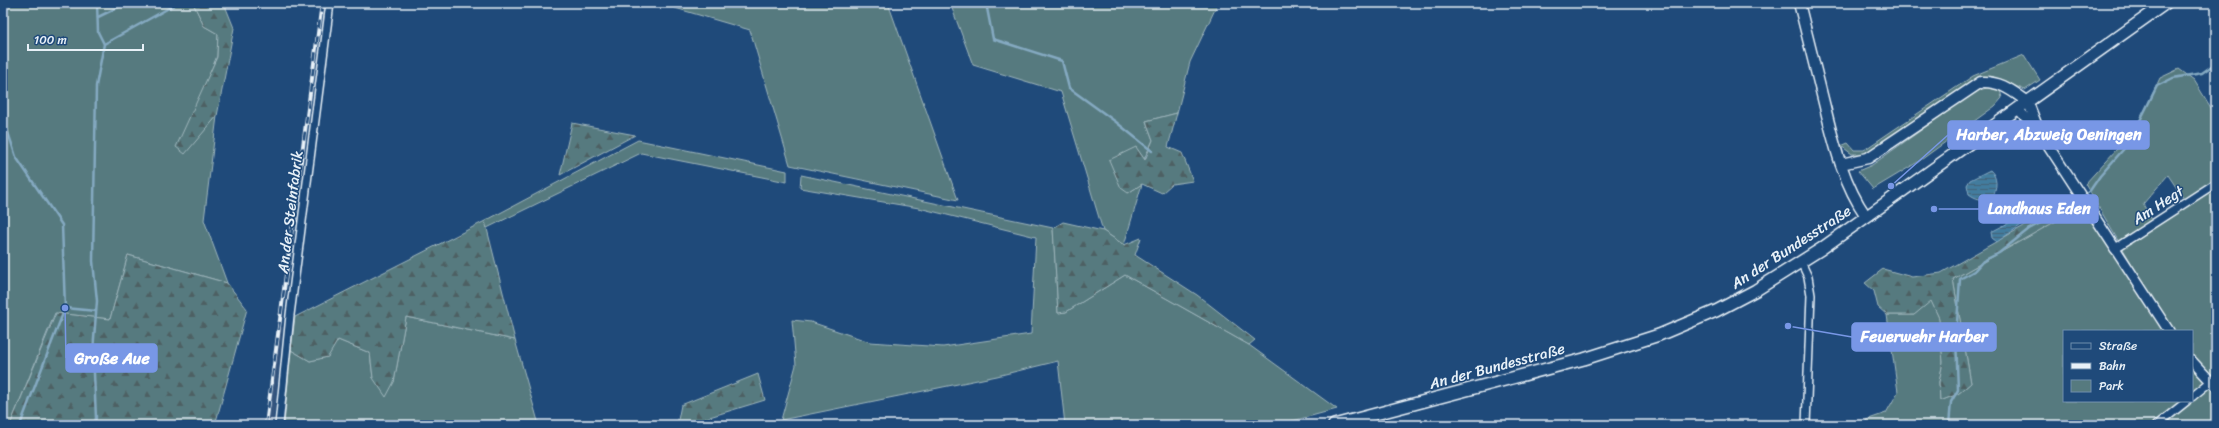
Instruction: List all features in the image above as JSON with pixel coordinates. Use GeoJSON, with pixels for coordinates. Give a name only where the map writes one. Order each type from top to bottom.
{"type":"FeatureCollection","features":[{"type":"Feature","properties":{"kind":"main road"},"geometry":{"type":"LineString","coordinates":[[1799,3],[1841,164],[1858,204],[1866,216]]}},
{"type":"Feature","properties":{"kind":"main road","name":"An der Bundesstraße"},"geometry":{"type":"LineString","coordinates":[[1334,425],[1584,359],[1659,335],[1725,306],[1801,262],[1992,128],[2166,3]]}},
{"type":"Feature","properties":{"kind":"main road"},"geometry":{"type":"LineString","coordinates":[[1841,164],[1868,158],[1981,82],[1993,81],[2005,85],[2028,102]]}},
{"type":"Feature","properties":{"kind":"street","name":"An der Steinfabrik"},"geometry":{"type":"LineString","coordinates":[[279,425],[290,315],[330,3]]}},
{"type":"Feature","properties":{"kind":"street"},"geometry":{"type":"LineString","coordinates":[[2028,102],[2042,136]]}},
{"type":"Feature","properties":{"kind":"street"},"geometry":{"type":"LineString","coordinates":[[2018,109],[2042,136],[2114,249],[2168,330]]}},
{"type":"Feature","properties":{"kind":"street"},"geometry":{"type":"LineString","coordinates":[[1992,128],[2021,126],[2042,136]]}},
{"type":"Feature","properties":{"kind":"street","name":"Am Hegt"},"geometry":{"type":"LineString","coordinates":[[2114,249],[2216,183]]}},
{"type":"Feature","properties":{"kind":"street"},"geometry":{"type":"LineString","coordinates":[[1801,262],[1808,277],[1811,295],[1806,425]]}},
{"type":"Feature","properties":{"kind":"street"},"geometry":{"type":"LineString","coordinates":[[2193,362],[2213,385],[2193,396]]}},
{"type":"Feature","properties":{"kind":"street"},"geometry":{"type":"LineString","coordinates":[[2157,425],[2186,402]]}},
{"type":"Feature","properties":{"kind":"shaded area"},"geometry":{"type":"Polygon","coordinates":[[[1990,170],[1996,179],[1993,197],[1981,199],[1975,198],[1969,194],[1967,185],[1970,180],[1990,170]]]}},
{"type":"Feature","properties":{"kind":"shaded area"},"geometry":{"type":"Polygon","coordinates":[[[2020,217],[2024,223],[1997,242],[1992,238],[1991,232],[2020,217]]]}},
{"type":"Feature","properties":{"kind":"shaded area"},"geometry":{"type":"Polygon","coordinates":[[[279,327],[283,327],[273,425],[266,425],[279,327]]]}},
{"type":"Feature","properties":{"kind":"green space"},"geometry":{"type":"Polygon","coordinates":[[[3,3],[193,3],[204,26],[218,34],[217,56],[205,85],[185,153],[217,116],[204,220],[227,283],[128,255],[110,319],[55,313],[10,425],[3,425],[3,3]]]}},
{"type":"Feature","properties":{"kind":"green space"},"geometry":{"type":"Polygon","coordinates":[[[193,3],[224,3],[234,28],[217,116],[185,154],[176,147],[217,57],[218,34],[204,26],[193,3]]]}},
{"type":"Feature","properties":{"kind":"green space"},"geometry":{"type":"Polygon","coordinates":[[[658,3],[888,3],[958,200],[790,165],[750,30],[658,3]]]}},
{"type":"Feature","properties":{"kind":"green space"},"geometry":{"type":"Polygon","coordinates":[[[950,3],[1218,3],[1190,62],[1177,113],[1146,121],[1153,140],[1128,193],[1142,184],[1124,245],[1103,231],[1061,92],[973,65],[950,3]]]}},
{"type":"Feature","properties":{"kind":"green space"},"geometry":{"type":"Polygon","coordinates":[[[2024,55],[2040,80],[2025,90],[1996,78],[1979,78],[1869,154],[1852,154],[1841,146],[1848,143],[1854,150],[1864,150],[1973,76],[2024,55]]]}},
{"type":"Feature","properties":{"kind":"green space"},"geometry":{"type":"Polygon","coordinates":[[[2179,69],[2194,80],[2216,116],[2216,386],[2193,361],[2193,330],[2170,330],[2085,184],[2137,127],[2160,78],[2179,69]],[[2168,175],[2143,204],[2152,220],[2184,199],[2168,175]]]}},
{"type":"Feature","properties":{"kind":"green space"},"geometry":{"type":"Polygon","coordinates":[[[1990,87],[2000,90],[2002,98],[1995,106],[1918,162],[1873,189],[1858,171],[1872,165],[1976,91],[1990,87]]]}},
{"type":"Feature","properties":{"kind":"green space"},"geometry":{"type":"Polygon","coordinates":[[[1177,113],[1168,147],[1182,153],[1193,181],[1172,184],[1162,193],[1142,184],[1128,193],[1121,188],[1109,160],[1136,147],[1145,160],[1153,140],[1146,121],[1177,113]]]}},
{"type":"Feature","properties":{"kind":"green space"},"geometry":{"type":"Polygon","coordinates":[[[572,123],[635,135],[560,175],[572,123]]]}},
{"type":"Feature","properties":{"kind":"green space"},"geometry":{"type":"Polygon","coordinates":[[[638,140],[787,171],[787,182],[641,153],[485,229],[485,221],[638,140]]]}},
{"type":"Feature","properties":{"kind":"green space"},"geometry":{"type":"Polygon","coordinates":[[[801,175],[1053,228],[1058,313],[1066,312],[1125,275],[1249,345],[1337,409],[1278,425],[1065,425],[1058,361],[997,376],[781,420],[796,365],[792,320],[811,322],[870,342],[943,347],[1031,334],[1036,237],[919,208],[800,188],[801,175]]]}},
{"type":"Feature","properties":{"kind":"green space"},"geometry":{"type":"Polygon","coordinates":[[[2075,197],[2081,207],[1953,279],[1971,383],[1958,394],[1940,401],[1939,382],[1943,362],[1939,318],[1931,301],[1914,315],[1887,315],[1878,307],[1874,291],[1865,283],[1883,269],[1912,277],[1941,273],[2075,197]]]}},
{"type":"Feature","properties":{"kind":"green space"},"geometry":{"type":"Polygon","coordinates":[[[2081,207],[2167,330],[2063,330],[2063,402],[2193,402],[2193,363],[2216,388],[2216,425],[1867,425],[1866,420],[1886,413],[1898,392],[1887,315],[1914,315],[1931,300],[1939,318],[1943,362],[1939,382],[1940,401],[1958,394],[1971,383],[1953,279],[2081,207]]]}},
{"type":"Feature","properties":{"kind":"green space"},"geometry":{"type":"Polygon","coordinates":[[[485,221],[515,340],[406,317],[394,382],[386,397],[373,378],[370,353],[338,340],[328,357],[310,361],[291,350],[295,317],[485,221]]]}},
{"type":"Feature","properties":{"kind":"green space"},"geometry":{"type":"Polygon","coordinates":[[[1063,222],[1103,231],[1124,245],[1141,238],[1135,255],[1197,295],[1255,340],[1249,345],[1125,275],[1066,312],[1058,313],[1053,228],[1063,222]]]}},
{"type":"Feature","properties":{"kind":"green space"},"geometry":{"type":"Polygon","coordinates":[[[128,255],[227,283],[247,309],[215,425],[10,425],[56,313],[110,319],[128,255]]]}},
{"type":"Feature","properties":{"kind":"green space"},"geometry":{"type":"Polygon","coordinates":[[[406,317],[515,340],[539,425],[284,425],[291,350],[310,361],[327,357],[338,340],[370,353],[373,378],[394,382],[406,317]]]}},
{"type":"Feature","properties":{"kind":"green space"},"geometry":{"type":"Polygon","coordinates":[[[758,374],[765,400],[703,419],[700,425],[677,425],[681,405],[758,374]]]}},
{"type":"Feature","properties":{"kind":"waterway"},"geometry":{"type":"LineString","coordinates":[[94,425],[96,418],[93,351],[97,301],[93,261],[96,86],[104,44],[98,32],[97,3]]}},
{"type":"Feature","properties":{"kind":"waterway"},"geometry":{"type":"LineString","coordinates":[[98,17],[127,3]]}},
{"type":"Feature","properties":{"kind":"waterway"},"geometry":{"type":"LineString","coordinates":[[104,44],[178,3]]}},
{"type":"Feature","properties":{"kind":"waterway"},"geometry":{"type":"LineString","coordinates":[[986,3],[993,39],[1062,61],[1069,88],[1116,122],[1152,151]]}},
{"type":"Feature","properties":{"kind":"waterway"},"geometry":{"type":"LineString","coordinates":[[2084,195],[2089,192],[2100,176],[2129,143],[2157,86],[2173,78],[2202,73],[2216,63]]}},
{"type":"Feature","properties":{"kind":"waterway"},"geometry":{"type":"LineString","coordinates":[[3,117],[16,157],[62,225],[65,308],[20,425]]}},
{"type":"Feature","properties":{"kind":"waterway"},"geometry":{"type":"LineString","coordinates":[[1949,425],[1951,402],[1958,390],[1956,337],[1960,279],[1974,271],[1983,261],[1999,253],[2029,229],[2052,217],[2055,210],[2080,198]]}},
{"type":"Feature","properties":{"kind":"waterway"},"geometry":{"type":"LineString","coordinates":[[65,308],[96,311]]}},
{"type":"Feature","properties":{"kind":"railway"},"geometry":{"type":"LineString","coordinates":[[266,425],[322,3]]}},
{"type":"Feature","properties":{"kind":"place","name":"Harber, Abzweig Oeningen"},"geometry":{"type":"Point","coordinates":[1891,186]}},
{"type":"Feature","properties":{"kind":"place","name":"Landhaus Eden"},"geometry":{"type":"Point","coordinates":[1934,209]}},
{"type":"Feature","properties":{"kind":"place","name":"Große Aue"},"geometry":{"type":"Point","coordinates":[65,308]}},
{"type":"Feature","properties":{"kind":"place","name":"Feuerwehr Harber"},"geometry":{"type":"Point","coordinates":[1788,326]}}]}
